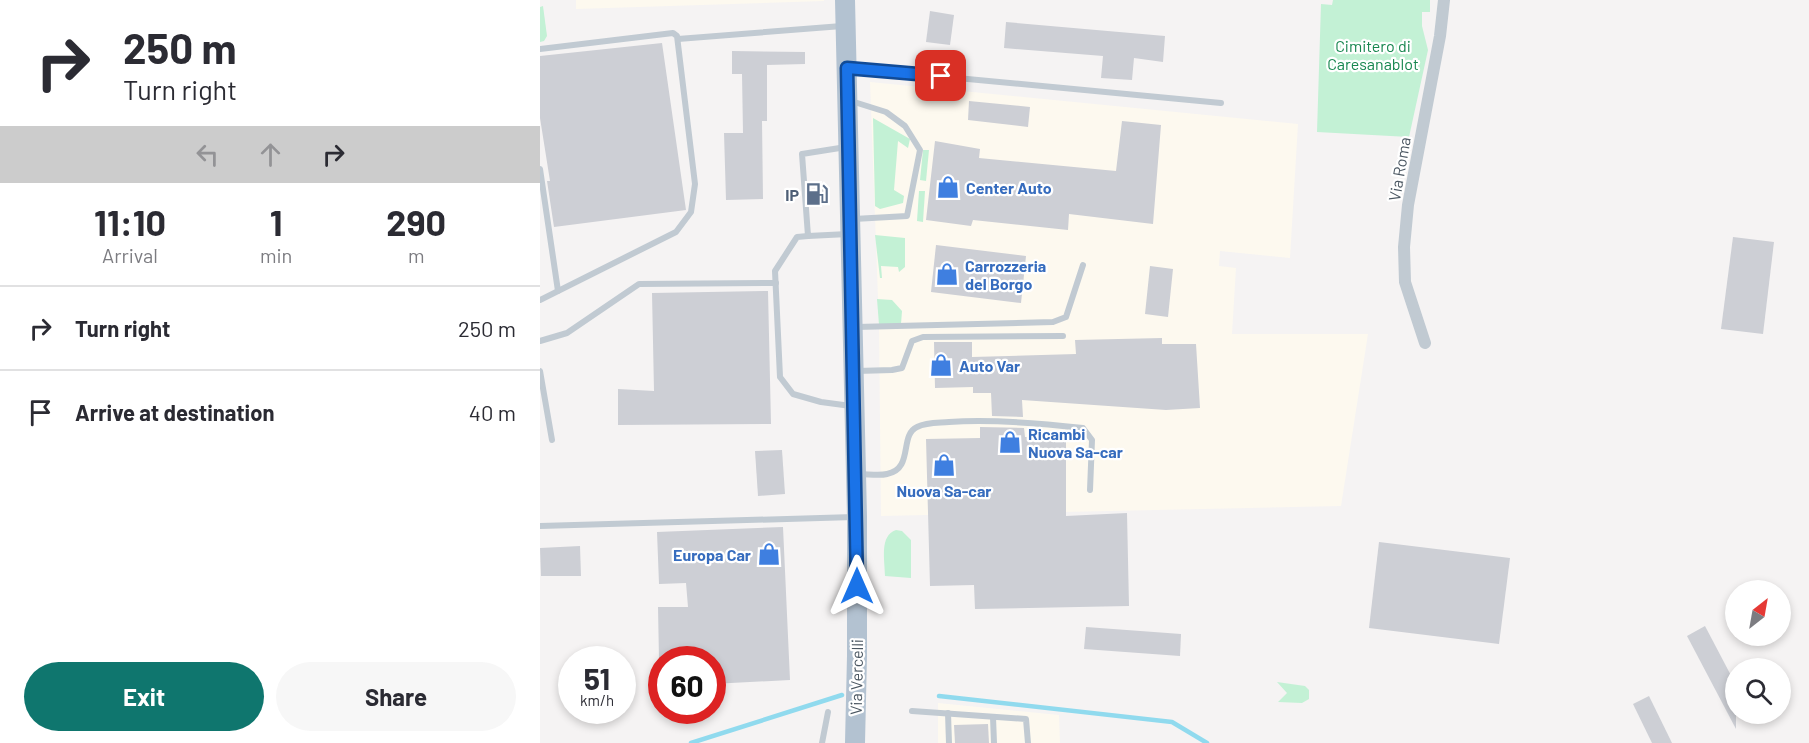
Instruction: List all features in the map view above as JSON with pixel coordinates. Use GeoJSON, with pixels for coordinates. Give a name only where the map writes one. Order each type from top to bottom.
{"type":"FeatureCollection","features":[{"type":"Feature","properties":{"kind":"main road","name":"Via Vercelli"},"geometry":{"type":"LineString","coordinates":[[845,0],[857,517],[858,656],[855,743]]}},
{"type":"Feature","properties":{"kind":"street","name":"Via Roma"},"geometry":{"type":"LineString","coordinates":[[1425,343],[1405,282],[1404,247],[1408,205],[1440,36],[1444,0]]}},
{"type":"Feature","properties":{"kind":"lane"},"geometry":{"type":"LineString","coordinates":[[678,39],[846,25]]}},
{"type":"Feature","properties":{"kind":"lane"},"geometry":{"type":"LineString","coordinates":[[540,50],[673,33],[678,39],[695,184],[695,197],[691,212],[676,232],[540,300]]}},
{"type":"Feature","properties":{"kind":"lane"},"geometry":{"type":"LineString","coordinates":[[847,68],[1221,103]]}},
{"type":"Feature","properties":{"kind":"lane"},"geometry":{"type":"LineString","coordinates":[[848,100],[886,112],[905,126],[920,150],[907,216],[797,237],[775,271],[780,377],[794,394],[821,402],[854,406]]}},
{"type":"Feature","properties":{"kind":"lane"},"geometry":{"type":"LineString","coordinates":[[808,236],[802,154],[849,146]]}},
{"type":"Feature","properties":{"kind":"lane"},"geometry":{"type":"LineString","coordinates":[[540,169],[558,291]]}},
{"type":"Feature","properties":{"kind":"lane"},"geometry":{"type":"LineString","coordinates":[[852,327],[1053,322],[1066,317],[1083,265]]}},
{"type":"Feature","properties":{"kind":"lane"},"geometry":{"type":"LineString","coordinates":[[540,341],[567,333],[639,284],[776,283]]}},
{"type":"Feature","properties":{"kind":"lane"},"geometry":{"type":"LineString","coordinates":[[853,371],[902,368],[912,341],[923,337],[1064,336]]}},
{"type":"Feature","properties":{"kind":"lane"},"geometry":{"type":"LineString","coordinates":[[540,371],[552,440]]}},
{"type":"Feature","properties":{"kind":"lane"},"geometry":{"type":"LineString","coordinates":[[856,473],[887,474],[896,470],[903,462],[910,433],[915,427],[928,423],[975,420],[1041,424],[1083,429],[1092,440],[1090,490]]}},
{"type":"Feature","properties":{"kind":"lane"},"geometry":{"type":"LineString","coordinates":[[540,526],[857,517]]}},
{"type":"Feature","properties":{"kind":"lane"},"geometry":{"type":"LineString","coordinates":[[912,711],[1026,719],[1028,743]]}},
{"type":"Feature","properties":{"kind":"lane"},"geometry":{"type":"LineString","coordinates":[[822,743],[828,712]]}},
{"type":"Feature","properties":{"kind":"lane"},"geometry":{"type":"LineString","coordinates":[[948,713],[949,743]]}},
{"type":"Feature","properties":{"kind":"lane"},"geometry":{"type":"LineString","coordinates":[[993,717],[994,743]]}},
{"type":"Feature","properties":{"kind":"shaded area"},"geometry":{"type":"Polygon","coordinates":[[[576,0],[824,0],[824,1],[576,9],[576,0]]]}},
{"type":"Feature","properties":{"kind":"shaded area"},"geometry":{"type":"Polygon","coordinates":[[[870,82],[1298,124],[1290,258],[1220,251],[1219,266],[1236,268],[1232,334],[1368,334],[1341,506],[881,516],[879,325],[870,82]]]}},
{"type":"Feature","properties":{"kind":"shaded area"},"geometry":{"type":"Polygon","coordinates":[[[938,703],[1059,715],[1060,743],[938,743],[938,703]]]}},
{"type":"Feature","properties":{"kind":"green space","name":"Cimitero di Caresanablot"},"geometry":{"type":"Polygon","coordinates":[[[1333,0],[1430,0],[1430,12],[1422,12],[1422,26],[1428,50],[1409,137],[1317,132],[1321,4],[1332,5],[1333,0]]]}},
{"type":"Feature","properties":{"kind":"green space"},"geometry":{"type":"Polygon","coordinates":[[[543,6],[547,36],[544,41],[540,42],[540,7],[543,6]]]}},
{"type":"Feature","properties":{"kind":"green space"},"geometry":{"type":"Polygon","coordinates":[[[873,118],[910,139],[908,148],[898,141],[894,190],[904,196],[903,203],[880,209],[875,206],[873,118]]]}},
{"type":"Feature","properties":{"kind":"green space"},"geometry":{"type":"Polygon","coordinates":[[[923,150],[929,150],[926,181],[920,180],[923,150]]]}},
{"type":"Feature","properties":{"kind":"green space"},"geometry":{"type":"Polygon","coordinates":[[[919,191],[925,191],[923,222],[917,221],[919,191]]]}},
{"type":"Feature","properties":{"kind":"green space"},"geometry":{"type":"Polygon","coordinates":[[[875,235],[905,238],[905,267],[899,272],[898,267],[881,266],[882,278],[880,278],[875,235]]]}},
{"type":"Feature","properties":{"kind":"green space"},"geometry":{"type":"Polygon","coordinates":[[[877,299],[892,300],[902,311],[901,324],[879,325],[877,299]]]}},
{"type":"Feature","properties":{"kind":"green space"},"geometry":{"type":"Polygon","coordinates":[[[896,530],[902,531],[911,540],[911,578],[885,576],[885,543],[887,537],[896,530]]]}},
{"type":"Feature","properties":{"kind":"green space"},"geometry":{"type":"Polygon","coordinates":[[[1277,682],[1305,686],[1309,690],[1309,699],[1302,703],[1278,702],[1287,693],[1277,682]]]}},
{"type":"Feature","properties":{"kind":"building"},"geometry":{"type":"Polygon","coordinates":[[[930,11],[954,15],[950,45],[926,42],[930,11]]]}},
{"type":"Feature","properties":{"kind":"building"},"geometry":{"type":"Polygon","coordinates":[[[1006,22],[1165,36],[1163,62],[1134,58],[1132,80],[1101,78],[1103,56],[1004,48],[1006,22]]]}},
{"type":"Feature","properties":{"kind":"building"},"geometry":{"type":"Polygon","coordinates":[[[662,43],[686,210],[554,227],[547,181],[550,181],[540,118],[540,56],[662,43]]]}},
{"type":"Feature","properties":{"kind":"building"},"geometry":{"type":"Polygon","coordinates":[[[732,51],[805,52],[805,64],[767,65],[767,121],[762,121],[763,199],[726,200],[724,133],[743,133],[742,74],[732,74],[732,51]]]}},
{"type":"Feature","properties":{"kind":"building"},"geometry":{"type":"Polygon","coordinates":[[[969,101],[1030,107],[1028,127],[968,120],[969,101]]]}},
{"type":"Feature","properties":{"kind":"building"},"geometry":{"type":"Polygon","coordinates":[[[1122,121],[1161,125],[1153,224],[1069,214],[1068,230],[973,220],[971,226],[926,220],[935,141],[980,149],[979,158],[1116,171],[1122,121]]]}},
{"type":"Feature","properties":{"kind":"building"},"geometry":{"type":"Polygon","coordinates":[[[810,189],[824,189],[824,203],[811,204],[810,189]]]}},
{"type":"Feature","properties":{"kind":"building"},"geometry":{"type":"Polygon","coordinates":[[[1733,237],[1774,242],[1763,334],[1721,329],[1733,237]]]}},
{"type":"Feature","properties":{"kind":"building"},"geometry":{"type":"Polygon","coordinates":[[[936,245],[1026,256],[1021,303],[931,292],[936,245]]]}},
{"type":"Feature","properties":{"kind":"building"},"geometry":{"type":"Polygon","coordinates":[[[1150,266],[1173,269],[1168,317],[1145,314],[1150,266]]]}},
{"type":"Feature","properties":{"kind":"building"},"geometry":{"type":"Polygon","coordinates":[[[768,291],[771,424],[618,425],[618,389],[654,391],[652,293],[768,291]]]}},
{"type":"Feature","properties":{"kind":"building"},"geometry":{"type":"Polygon","coordinates":[[[1162,338],[1162,344],[1196,344],[1200,408],[1166,410],[1022,400],[1023,417],[992,416],[991,393],[973,393],[973,387],[935,388],[934,342],[972,342],[972,357],[1076,354],[1075,340],[1162,338]]]}},
{"type":"Feature","properties":{"kind":"building"},"geometry":{"type":"Polygon","coordinates":[[[980,427],[1024,428],[1025,437],[1066,436],[1066,516],[1127,513],[1129,606],[975,609],[974,585],[930,586],[926,439],[980,438],[980,427]]]}},
{"type":"Feature","properties":{"kind":"building"},"geometry":{"type":"Polygon","coordinates":[[[782,450],[785,494],[758,496],[755,451],[782,450]]]}},
{"type":"Feature","properties":{"kind":"building"},"geometry":{"type":"Polygon","coordinates":[[[783,527],[790,680],[726,683],[726,646],[659,646],[658,607],[688,607],[686,583],[659,584],[657,532],[783,527]]]}},
{"type":"Feature","properties":{"kind":"building"},"geometry":{"type":"Polygon","coordinates":[[[1379,542],[1510,558],[1499,644],[1369,628],[1379,542]]]}},
{"type":"Feature","properties":{"kind":"building"},"geometry":{"type":"Polygon","coordinates":[[[580,546],[581,576],[541,576],[540,548],[580,546]]]}},
{"type":"Feature","properties":{"kind":"building"},"geometry":{"type":"Polygon","coordinates":[[[1705,626],[1725,664],[1725,708],[1687,636],[1705,626]]]}},
{"type":"Feature","properties":{"kind":"building"},"geometry":{"type":"Polygon","coordinates":[[[1086,627],[1181,634],[1180,656],[1084,649],[1086,627]]]}},
{"type":"Feature","properties":{"kind":"building"},"geometry":{"type":"Polygon","coordinates":[[[1649,696],[1672,743],[1652,743],[1633,704],[1649,696]]]}},
{"type":"Feature","properties":{"kind":"building"},"geometry":{"type":"Polygon","coordinates":[[[988,724],[989,743],[955,743],[954,725],[988,724]]]}},
{"type":"Feature","properties":{"kind":"waterway"},"geometry":{"type":"LineString","coordinates":[[691,743],[842,695]]}},
{"type":"Feature","properties":{"kind":"waterway"},"geometry":{"type":"LineString","coordinates":[[939,696],[1172,722],[1207,743]]}},
{"type":"Feature","properties":{"kind":"place","name":"Center Auto"},"geometry":{"type":"Point","coordinates":[948,187]}},
{"type":"Feature","properties":{"kind":"place","name":"IP"},"geometry":{"type":"Point","coordinates":[817,194]}},
{"type":"Feature","properties":{"kind":"place","name":"Carrozzeria del Borgo"},"geometry":{"type":"Point","coordinates":[947,274]}},
{"type":"Feature","properties":{"kind":"place","name":"Auto Var"},"geometry":{"type":"Point","coordinates":[941,365]}},
{"type":"Feature","properties":{"kind":"place","name":"Ricambi Nuova Sa-car"},"geometry":{"type":"Point","coordinates":[1010,442]}},
{"type":"Feature","properties":{"kind":"place","name":"Nuova Sa-car"},"geometry":{"type":"Point","coordinates":[944,465]}},
{"type":"Feature","properties":{"kind":"place","name":"Europa Car"},"geometry":{"type":"Point","coordinates":[769,554]}},
{"type":"Feature","properties":{"kind":"route"},"geometry":{"type":"LineString","coordinates":[[857,586],[847,68],[941,76]]}}]}
